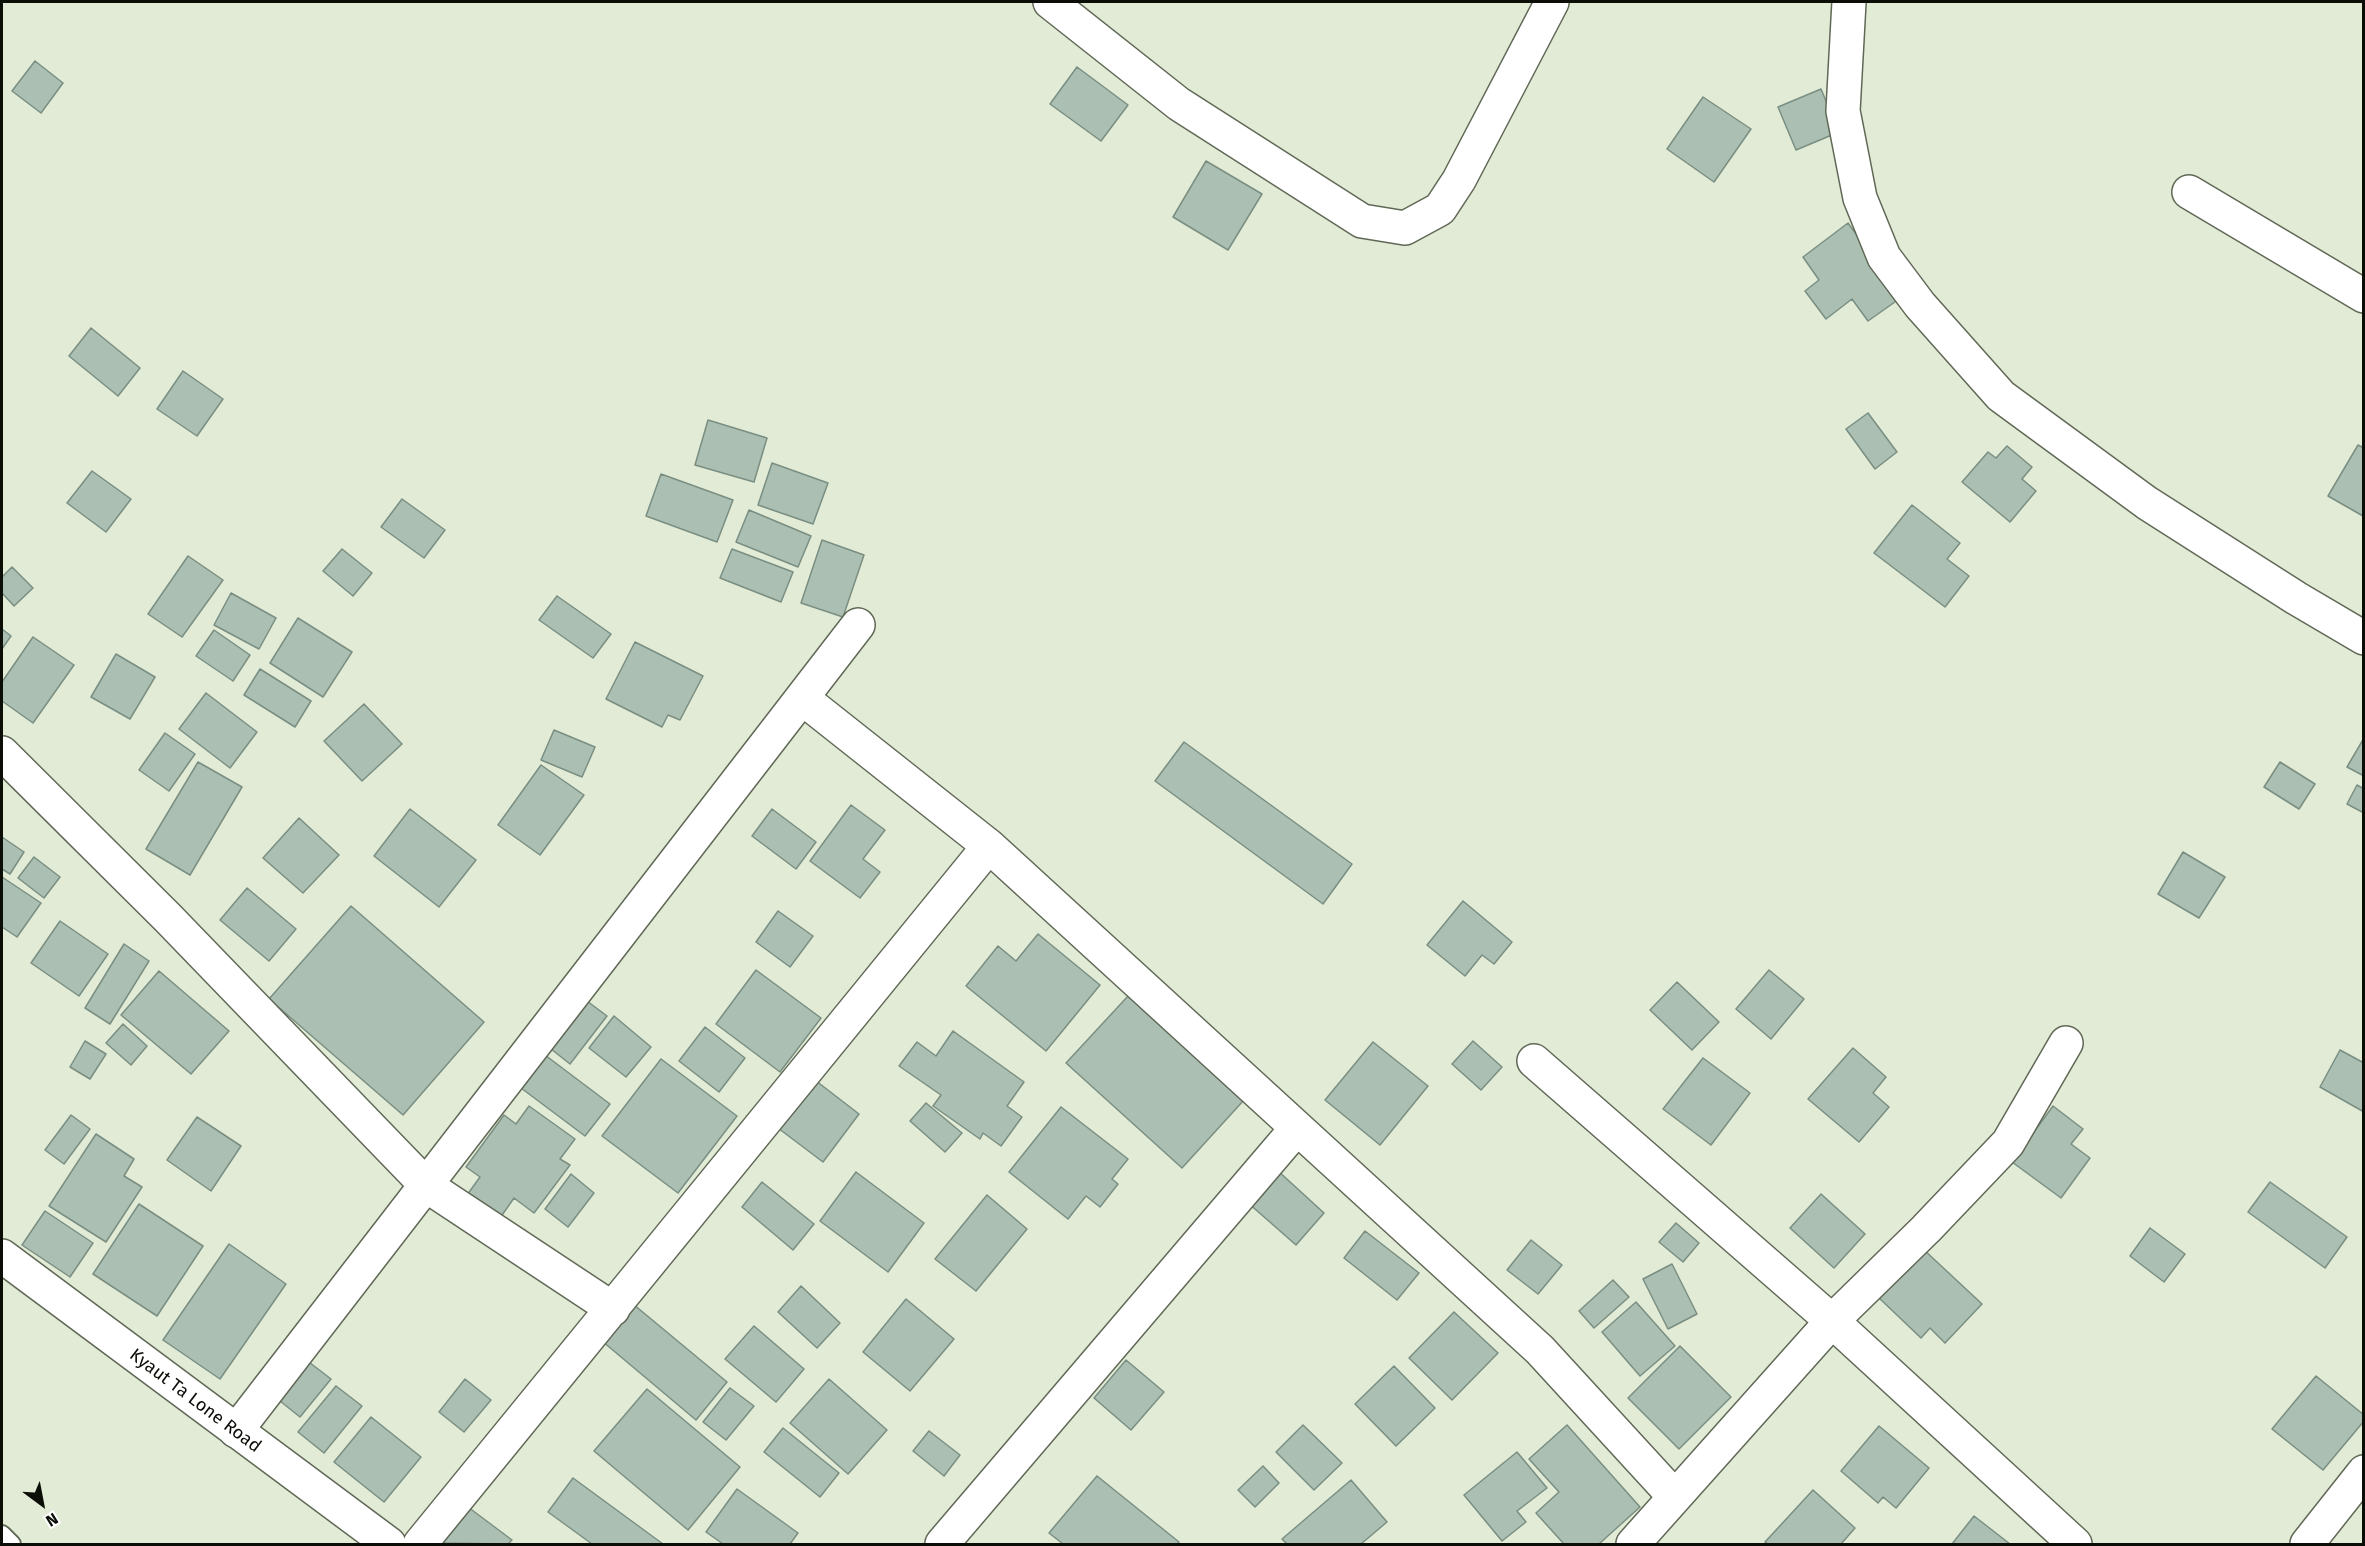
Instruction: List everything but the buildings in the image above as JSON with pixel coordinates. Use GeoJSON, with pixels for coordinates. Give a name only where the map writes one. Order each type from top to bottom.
{"type":"FeatureCollection","features":[{"type":"Feature","properties":{"kind":"street"},"geometry":{"type":"LineString","coordinates":[[1050,2],[1179,104],[1362,221],[1405,228],[1440,209],[1459,180],[1552,2]]}},
{"type":"Feature","properties":{"kind":"street"},"geometry":{"type":"LineString","coordinates":[[1848,2],[1843,111],[1860,198],[1884,257],[1920,305],[2001,396],[2147,503],[2296,598],[2364,638]]}},
{"type":"Feature","properties":{"kind":"street"},"geometry":{"type":"LineString","coordinates":[[2189,192],[2364,296]]}},
{"type":"Feature","properties":{"kind":"street"},"geometry":{"type":"LineString","coordinates":[[236,1431],[428,1186],[858,625]]}},
{"type":"Feature","properties":{"kind":"street"},"geometry":{"type":"LineString","coordinates":[[802,698],[990,846],[1540,1350],[1674,1497]]}},
{"type":"Feature","properties":{"kind":"street"},"geometry":{"type":"LineString","coordinates":[[2,753],[168,918],[428,1186],[613,1309]]}},
{"type":"Feature","properties":{"kind":"street"},"geometry":{"type":"LineString","coordinates":[[420,1545],[990,846]]}},
{"type":"Feature","properties":{"kind":"street"},"geometry":{"type":"LineString","coordinates":[[1633,1545],[1832,1321],[1926,1229],[2008,1143],[2066,1043]]}},
{"type":"Feature","properties":{"kind":"street"},"geometry":{"type":"LineString","coordinates":[[1534,1061],[1832,1321],[2075,1545]]}},
{"type":"Feature","properties":{"kind":"street"},"geometry":{"type":"LineString","coordinates":[[942,1545],[1297,1128]]}},
{"type":"Feature","properties":{"kind":"street","name":"Kyaut Ta Lone Road"},"geometry":{"type":"LineString","coordinates":[[2,1256],[389,1545]]}},
{"type":"Feature","properties":{"kind":"street"},"geometry":{"type":"LineString","coordinates":[[2307,1545],[2364,1472]]}},
{"type":"Feature","properties":{"kind":"lane"},"geometry":{"type":"LineString","coordinates":[[2,1534],[12,1545]]}}]}
